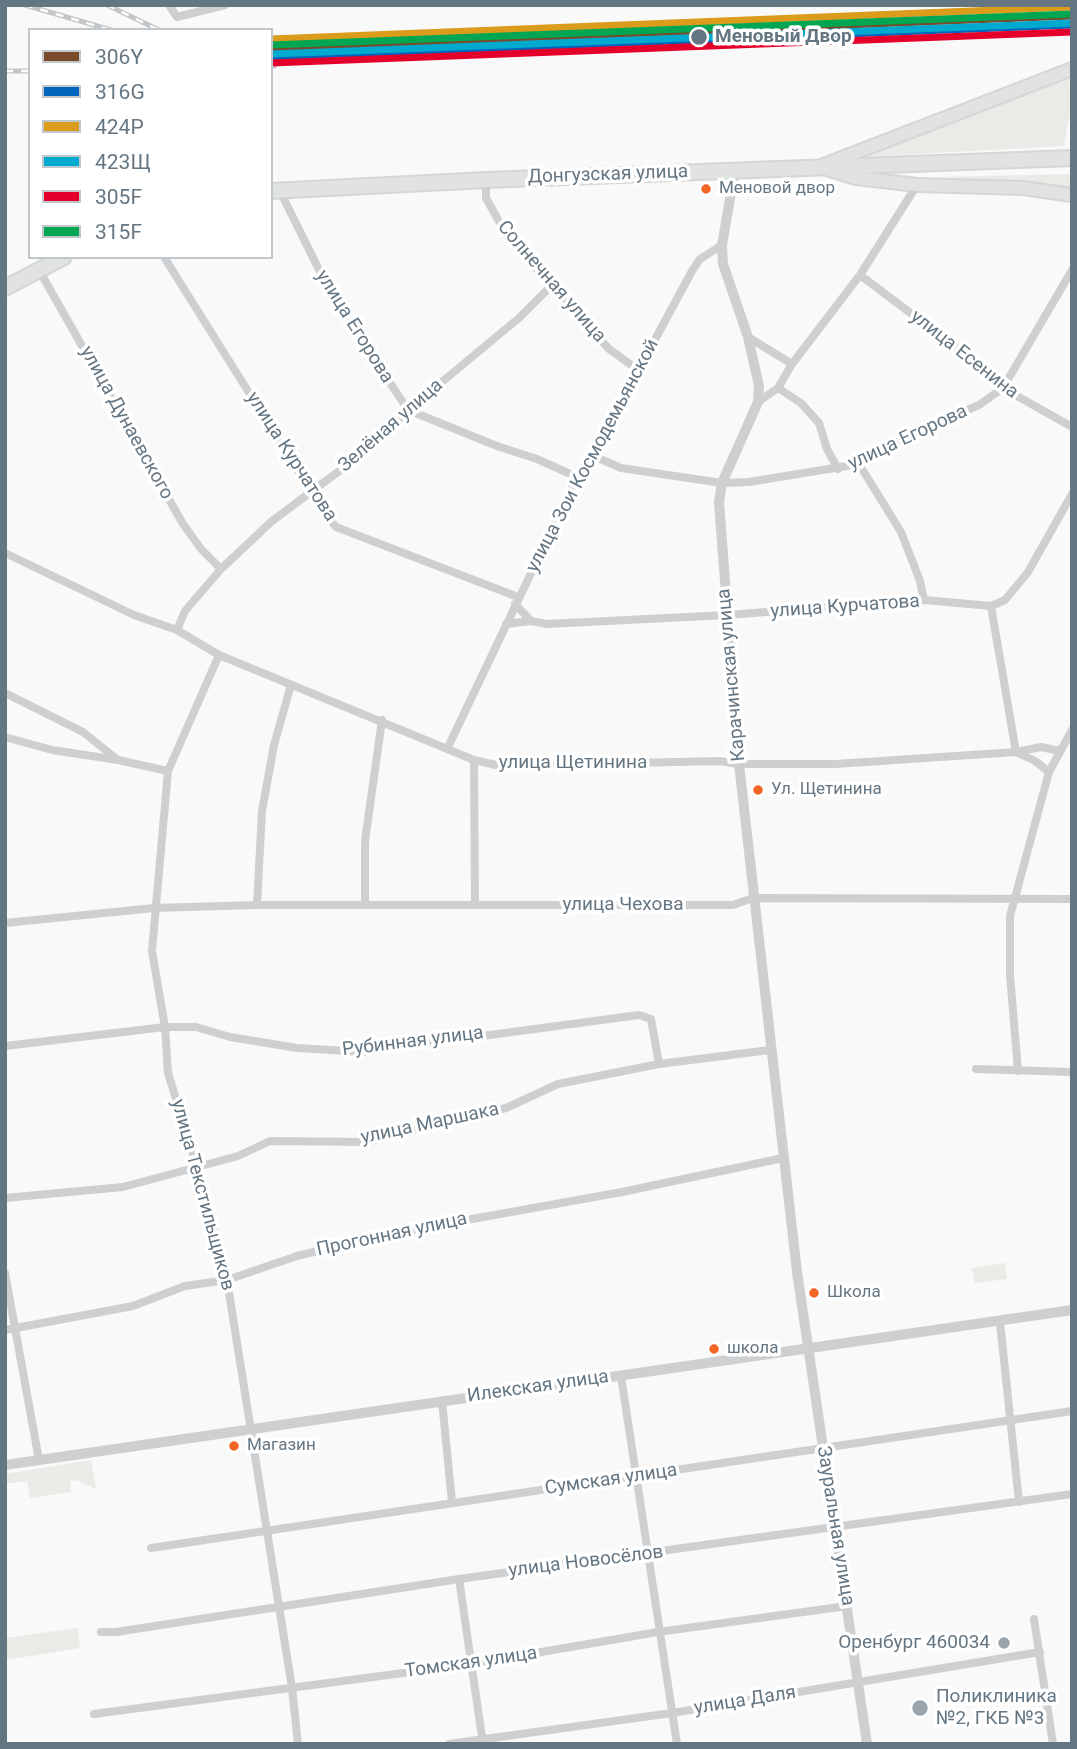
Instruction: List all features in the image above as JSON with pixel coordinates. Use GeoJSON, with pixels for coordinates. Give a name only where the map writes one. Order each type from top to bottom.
{"type":"FeatureCollection","features":[{"type":"Feature","properties":{"kind":"highway","name":"Донгузская улица"},"geometry":{"type":"LineString","coordinates":[[276,191],[486,180],[1072,158]]}},
{"type":"Feature","properties":{"kind":"highway"},"geometry":{"type":"LineString","coordinates":[[10,282],[60,259]]}},
{"type":"Feature","properties":{"kind":"main road"},"geometry":{"type":"LineString","coordinates":[[820,167],[1072,69]]}},
{"type":"Feature","properties":{"kind":"main road"},"geometry":{"type":"LineString","coordinates":[[820,167],[856,178],[916,185],[1023,188],[1072,195]]}},
{"type":"Feature","properties":{"kind":"street"},"geometry":{"type":"LineString","coordinates":[[169,5],[177,17],[225,5]]}},
{"type":"Feature","properties":{"kind":"street"},"geometry":{"type":"LineString","coordinates":[[735,170],[722,244],[726,278],[756,367],[758,402]]}},
{"type":"Feature","properties":{"kind":"street","name":"Солнечная улица"},"geometry":{"type":"LineString","coordinates":[[486,180],[486,198],[509,239],[608,349],[638,370]]}},
{"type":"Feature","properties":{"kind":"street"},"geometry":{"type":"LineString","coordinates":[[758,402],[778,388],[792,364],[860,275],[916,185]]}},
{"type":"Feature","properties":{"kind":"street","name":"улица Егорова"},"geometry":{"type":"LineString","coordinates":[[276,191],[330,292],[408,410]]}},
{"type":"Feature","properties":{"kind":"street","name":"улица Зои Космодемьянской"},"geometry":{"type":"LineString","coordinates":[[448,747],[485,676],[516,600],[577,477],[700,259],[722,244]]}},
{"type":"Feature","properties":{"kind":"street","name":"улица Курчатова"},"geometry":{"type":"LineString","coordinates":[[165,259],[336,527],[516,600],[531,621]]}},
{"type":"Feature","properties":{"kind":"street","name":"улица Дунаевского"},"geometry":{"type":"LineString","coordinates":[[39,270],[183,524],[202,550],[221,569]]}},
{"type":"Feature","properties":{"kind":"street","name":"улица Егорова"},"geometry":{"type":"LineString","coordinates":[[591,455],[621,468],[722,483],[749,482],[859,464],[911,434],[979,405],[1003,387],[1072,270]]}},
{"type":"Feature","properties":{"kind":"street","name":"улица Есенина"},"geometry":{"type":"LineString","coordinates":[[860,275],[982,367],[1003,387],[1072,427]]}},
{"type":"Feature","properties":{"kind":"street","name":"Зелёная улица"},"geometry":{"type":"LineString","coordinates":[[177,630],[185,611],[221,569],[272,521],[374,445],[408,410],[519,318],[552,285]]}},
{"type":"Feature","properties":{"kind":"street"},"geometry":{"type":"LineString","coordinates":[[748,337],[792,364]]}},
{"type":"Feature","properties":{"kind":"street"},"geometry":{"type":"LineString","coordinates":[[778,388],[801,403],[819,423],[827,450],[838,469]]}},
{"type":"Feature","properties":{"kind":"street","name":"Карачинская улица"},"geometry":{"type":"LineString","coordinates":[[758,402],[722,483],[719,515],[753,898],[807,1350]]}},
{"type":"Feature","properties":{"kind":"street"},"geometry":{"type":"LineString","coordinates":[[408,410],[577,477]]}},
{"type":"Feature","properties":{"kind":"street"},"geometry":{"type":"LineString","coordinates":[[859,464],[901,532],[925,600]]}},
{"type":"Feature","properties":{"kind":"street"},"geometry":{"type":"LineString","coordinates":[[1049,772],[1035,761],[1016,752],[991,606],[1005,600],[1028,572],[1072,494]]}},
{"type":"Feature","properties":{"kind":"street","name":"улица Щетинина"},"geometry":{"type":"LineString","coordinates":[[5,553],[134,615],[177,630],[219,655],[448,747],[474,760],[500,766],[719,761],[739,764],[835,764],[1016,752],[1041,747],[1060,751]]}},
{"type":"Feature","properties":{"kind":"street","name":"улица Курчатова"},"geometry":{"type":"LineString","coordinates":[[506,624],[727,615],[925,600],[991,606]]}},
{"type":"Feature","properties":{"kind":"street","name":"улица Текстильщиков"},"geometry":{"type":"LineString","coordinates":[[219,655],[168,771],[152,951],[165,1027],[167,1073],[197,1167],[227,1280],[292,1688],[298,1744]]}},
{"type":"Feature","properties":{"kind":"street"},"geometry":{"type":"LineString","coordinates":[[257,905],[262,811],[274,745],[291,685]]}},
{"type":"Feature","properties":{"kind":"street"},"geometry":{"type":"LineString","coordinates":[[5,693],[83,732],[118,760]]}},
{"type":"Feature","properties":{"kind":"street"},"geometry":{"type":"LineString","coordinates":[[365,905],[365,841],[382,720]]}},
{"type":"Feature","properties":{"kind":"street"},"geometry":{"type":"LineString","coordinates":[[1018,1072],[1010,975],[1010,916],[1049,772],[1072,730]]}},
{"type":"Feature","properties":{"kind":"street"},"geometry":{"type":"LineString","coordinates":[[5,737],[52,750],[168,771]]}},
{"type":"Feature","properties":{"kind":"street"},"geometry":{"type":"LineString","coordinates":[[474,760],[475,904]]}},
{"type":"Feature","properties":{"kind":"street","name":"улица Чехова"},"geometry":{"type":"LineString","coordinates":[[5,923],[154,908],[257,905],[733,905],[753,898],[1072,899]]}},
{"type":"Feature","properties":{"kind":"street"},"geometry":{"type":"LineString","coordinates":[[153,925],[173,907]]}},
{"type":"Feature","properties":{"kind":"street","name":"Рубинная улица"},"geometry":{"type":"LineString","coordinates":[[5,1046],[165,1027],[196,1027],[230,1037],[297,1048],[363,1052],[639,1015],[651,1019],[659,1064]]}},
{"type":"Feature","properties":{"kind":"street","name":"улица Маршака"},"geometry":{"type":"LineString","coordinates":[[5,1198],[123,1187],[238,1156],[270,1141],[366,1142],[506,1108],[558,1084],[659,1064],[770,1050]]}},
{"type":"Feature","properties":{"kind":"street"},"geometry":{"type":"LineString","coordinates":[[976,1069],[1072,1072]]}},
{"type":"Feature","properties":{"kind":"street","name":"Прогонная улица"},"geometry":{"type":"LineString","coordinates":[[5,1330],[133,1306],[185,1286],[227,1280],[297,1255],[389,1234],[622,1192],[783,1157]]}},
{"type":"Feature","properties":{"kind":"street"},"geometry":{"type":"LineString","coordinates":[[5,1273],[39,1460]]}},
{"type":"Feature","properties":{"kind":"street","name":"Илекская улица"},"geometry":{"type":"LineString","coordinates":[[5,1465],[1072,1310]]}},
{"type":"Feature","properties":{"kind":"street"},"geometry":{"type":"LineString","coordinates":[[1000,1322],[1019,1502]]}},
{"type":"Feature","properties":{"kind":"street","name":"Зауральная улица"},"geometry":{"type":"LineString","coordinates":[[807,1350],[867,1744]]}},
{"type":"Feature","properties":{"kind":"street"},"geometry":{"type":"LineString","coordinates":[[621,1376],[646,1555],[677,1744]]}},
{"type":"Feature","properties":{"kind":"street"},"geometry":{"type":"LineString","coordinates":[[442,1401],[452,1502]]}},
{"type":"Feature","properties":{"kind":"street","name":"Сумская улица"},"geometry":{"type":"LineString","coordinates":[[151,1548],[1072,1411]]}},
{"type":"Feature","properties":{"kind":"street","name":"улица Новосёлов"},"geometry":{"type":"LineString","coordinates":[[102,1632],[459,1579],[1072,1494]]}},
{"type":"Feature","properties":{"kind":"street"},"geometry":{"type":"LineString","coordinates":[[459,1579],[483,1741]]}},
{"type":"Feature","properties":{"kind":"street","name":"Томская улица"},"geometry":{"type":"LineString","coordinates":[[94,1714],[471,1664],[658,1632],[847,1606]]}},
{"type":"Feature","properties":{"kind":"street"},"geometry":{"type":"LineString","coordinates":[[1034,1619],[1053,1744]]}},
{"type":"Feature","properties":{"kind":"street","name":"улица Даля"},"geometry":{"type":"LineString","coordinates":[[449,1744],[672,1713],[1040,1652]]}},
{"type":"Feature","properties":{"kind":"shaded area"},"geometry":{"type":"Polygon","coordinates":[[[1072,75],[1072,102],[1064,146],[863,157],[1072,75]]]}},
{"type":"Feature","properties":{"kind":"shaded area"},"geometry":{"type":"Polygon","coordinates":[[[1072,174],[1072,189],[1022,181],[934,177],[1072,174]]]}},
{"type":"Feature","properties":{"kind":"shaded area"},"geometry":{"type":"Polygon","coordinates":[[[1005,1263],[1007,1279],[975,1283],[972,1268],[1005,1263]]]}},
{"type":"Feature","properties":{"kind":"shaded area"},"geometry":{"type":"Polygon","coordinates":[[[91,1460],[96,1489],[76,1480],[70,1481],[71,1492],[30,1498],[27,1481],[5,1484],[5,1474],[91,1460]]]}},
{"type":"Feature","properties":{"kind":"shaded area"},"geometry":{"type":"Polygon","coordinates":[[[78,1628],[80,1648],[5,1660],[5,1638],[78,1628]]]}},
{"type":"Feature","properties":{"kind":"railway"},"geometry":{"type":"LineString","coordinates":[[25,5],[104,28]]}},
{"type":"Feature","properties":{"kind":"railway"},"geometry":{"type":"LineString","coordinates":[[107,5],[155,28]]}},
{"type":"Feature","properties":{"kind":"railway"},"geometry":{"type":"LineString","coordinates":[[273,42],[373,37]]}},
{"type":"Feature","properties":{"kind":"railway"},"geometry":{"type":"LineString","coordinates":[[5,71],[28,71]]}},
{"type":"Feature","properties":{"kind":"transit line","name":"424Р"},"geometry":{"type":"LineString","coordinates":[[273,39],[1072,7]]}},
{"type":"Feature","properties":{"kind":"transit line","name":"315F"},"geometry":{"type":"LineString","coordinates":[[273,45],[1072,14]]}},
{"type":"Feature","properties":{"kind":"transit line","name":"306Y"},"geometry":{"type":"LineString","coordinates":[[273,48],[1072,16]]}},
{"type":"Feature","properties":{"kind":"transit line","name":"423Щ"},"geometry":{"type":"LineString","coordinates":[[273,54],[1072,23]]}},
{"type":"Feature","properties":{"kind":"transit line","name":"316G"},"geometry":{"type":"LineString","coordinates":[[273,57],[1072,25]]}},
{"type":"Feature","properties":{"kind":"transit line","name":"305F"},"geometry":{"type":"LineString","coordinates":[[273,63],[1072,32]]}},
{"type":"Feature","properties":{"kind":"place","name":"Меновый Двор"},"geometry":{"type":"Point","coordinates":[699,37]}},
{"type":"Feature","properties":{"kind":"place","name":"Меновой двор"},"geometry":{"type":"Point","coordinates":[706,189]}},
{"type":"Feature","properties":{"kind":"place","name":"Ул. Щетинина"},"geometry":{"type":"Point","coordinates":[758,790]}},
{"type":"Feature","properties":{"kind":"place","name":"Школа"},"geometry":{"type":"Point","coordinates":[814,1293]}},
{"type":"Feature","properties":{"kind":"place","name":"школа"},"geometry":{"type":"Point","coordinates":[714,1349]}},
{"type":"Feature","properties":{"kind":"place","name":"Магазин"},"geometry":{"type":"Point","coordinates":[234,1446]}},
{"type":"Feature","properties":{"kind":"place","name":"Оренбург 460034"},"geometry":{"type":"Point","coordinates":[1004,1643]}},
{"type":"Feature","properties":{"kind":"place","name":"Поликлиника №2, ГКБ №3"},"geometry":{"type":"Point","coordinates":[920,1708]}}]}
